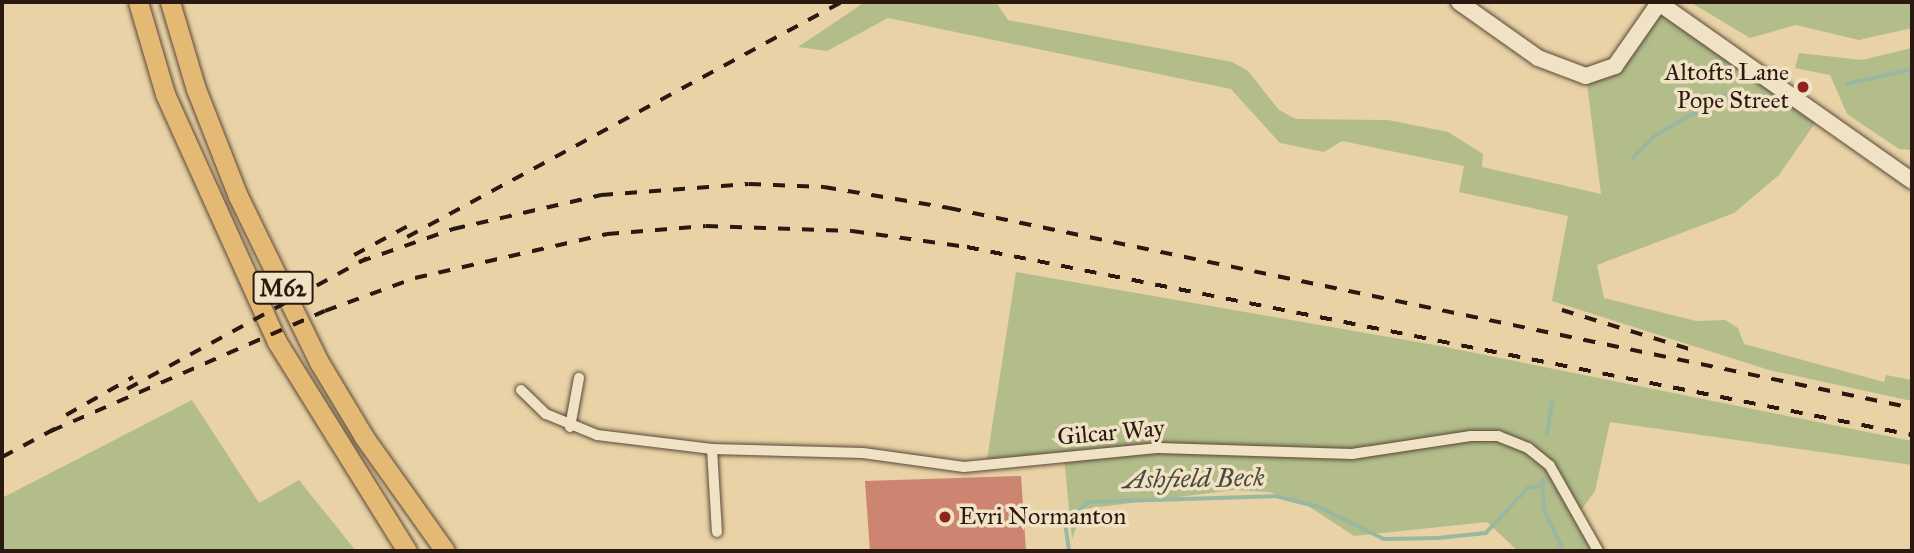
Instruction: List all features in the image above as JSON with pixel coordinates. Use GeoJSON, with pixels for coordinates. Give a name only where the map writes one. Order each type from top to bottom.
{"type":"FeatureCollection","features":[{"type":"Feature","properties":{"kind":"highway","name":"M62"},"geometry":{"type":"LineString","coordinates":[[138,2],[165,94],[277,342],[407,551]]}},
{"type":"Feature","properties":{"kind":"highway","name":"M62"},"geometry":{"type":"LineString","coordinates":[[170,2],[196,89],[238,195],[319,362],[364,437],[445,551]]}},
{"type":"Feature","properties":{"kind":"street"},"geometry":{"type":"LineString","coordinates":[[1459,2],[1538,58],[1587,76],[1615,66],[1658,3],[1912,181]]}},
{"type":"Feature","properties":{"kind":"street"},"geometry":{"type":"LineString","coordinates":[[570,427],[579,378]]}},
{"type":"Feature","properties":{"kind":"street","name":"Gilcar Way"},"geometry":{"type":"LineString","coordinates":[[521,390],[570,427],[597,435],[712,449],[863,453],[964,467],[1159,448],[1352,454],[1483,435],[1528,448],[1550,466],[1598,551]]}},
{"type":"Feature","properties":{"kind":"street"},"geometry":{"type":"LineString","coordinates":[[712,449],[717,532]]}},
{"type":"Feature","properties":{"kind":"green space"},"geometry":{"type":"Polygon","coordinates":[[[865,2],[996,2],[1008,20],[1232,62],[1248,71],[1279,110],[1296,119],[1388,120],[1448,132],[1483,154],[1482,167],[1601,194],[1586,76],[1615,66],[1659,3],[1820,116],[1779,175],[1734,213],[1597,265],[1604,298],[1696,321],[1725,320],[1738,328],[1744,344],[1884,382],[1886,375],[1912,380],[1912,401],[1769,370],[1552,301],[1568,216],[1459,192],[1464,166],[1342,141],[1324,152],[1280,143],[1231,89],[888,18],[827,51],[798,47],[865,2]]]}},
{"type":"Feature","properties":{"kind":"green space"},"geometry":{"type":"Polygon","coordinates":[[[1690,2],[1912,2],[1912,28],[1859,40],[1796,25],[1750,38],[1690,2]]]}},
{"type":"Feature","properties":{"kind":"green space"},"geometry":{"type":"Polygon","coordinates":[[[1912,48],[1912,150],[1899,149],[1847,114],[1830,75],[1795,68],[1799,53],[1862,60],[1912,48]]]}},
{"type":"Feature","properties":{"kind":"green space"},"geometry":{"type":"Polygon","coordinates":[[[1016,272],[1440,346],[1912,441],[1912,465],[1610,422],[1595,491],[1579,513],[1598,551],[1518,551],[1487,522],[1354,536],[1305,504],[1269,492],[1234,490],[1083,509],[1072,539],[1064,458],[986,466],[1016,272]]]}},
{"type":"Feature","properties":{"kind":"green space"},"geometry":{"type":"Polygon","coordinates":[[[192,400],[259,503],[299,480],[356,551],[2,551],[2,498],[192,400]]]}},
{"type":"Feature","properties":{"kind":"building","name":"Evri Normanton"},"geometry":{"type":"Polygon","coordinates":[[[1021,476],[1026,551],[870,551],[865,481],[1021,476]]]}},
{"type":"Feature","properties":{"kind":"waterway"},"geometry":{"type":"LineString","coordinates":[[1847,84],[1912,69]]}},
{"type":"Feature","properties":{"kind":"waterway"},"geometry":{"type":"LineString","coordinates":[[1633,158],[1656,135],[1726,95]]}},
{"type":"Feature","properties":{"kind":"waterway"},"geometry":{"type":"LineString","coordinates":[[1547,434],[1552,401]]}},
{"type":"Feature","properties":{"kind":"waterway"},"geometry":{"type":"LineString","coordinates":[[1543,480],[1544,509],[1564,551]]}},
{"type":"Feature","properties":{"kind":"waterway","name":"Ashfield Beck"},"geometry":{"type":"LineString","coordinates":[[1069,551],[1065,524],[1088,502],[1276,496],[1319,507],[1384,539],[1438,538],[1486,533],[1528,488],[1542,485]]}},
{"type":"Feature","properties":{"kind":"railway"},"geometry":{"type":"LineString","coordinates":[[407,237],[841,2]]}},
{"type":"Feature","properties":{"kind":"railway"},"geometry":{"type":"LineString","coordinates":[[359,262],[453,229],[601,195],[749,184],[824,187],[949,208],[1912,408]]}},
{"type":"Feature","properties":{"kind":"railway"},"geometry":{"type":"LineString","coordinates":[[354,255],[415,222]]}},
{"type":"Feature","properties":{"kind":"railway"},"geometry":{"type":"LineString","coordinates":[[51,431],[325,311],[415,278],[607,234],[706,226],[852,231],[967,247],[1912,435]]}},
{"type":"Feature","properties":{"kind":"railway"},"geometry":{"type":"LineString","coordinates":[[127,389],[367,258]]}},
{"type":"Feature","properties":{"kind":"railway"},"geometry":{"type":"LineString","coordinates":[[1562,310],[1699,352]]}},
{"type":"Feature","properties":{"kind":"railway"},"geometry":{"type":"LineString","coordinates":[[66,415],[133,377]]}},
{"type":"Feature","properties":{"kind":"railway"},"geometry":{"type":"LineString","coordinates":[[2,457],[60,426]]}},
{"type":"Feature","properties":{"kind":"place","name":"Altofts Lane Pope Street"},"geometry":{"type":"Point","coordinates":[1803,87]}},
{"type":"Feature","properties":{"kind":"place","name":"Evri Normanton"},"geometry":{"type":"Point","coordinates":[945,517]}}]}
